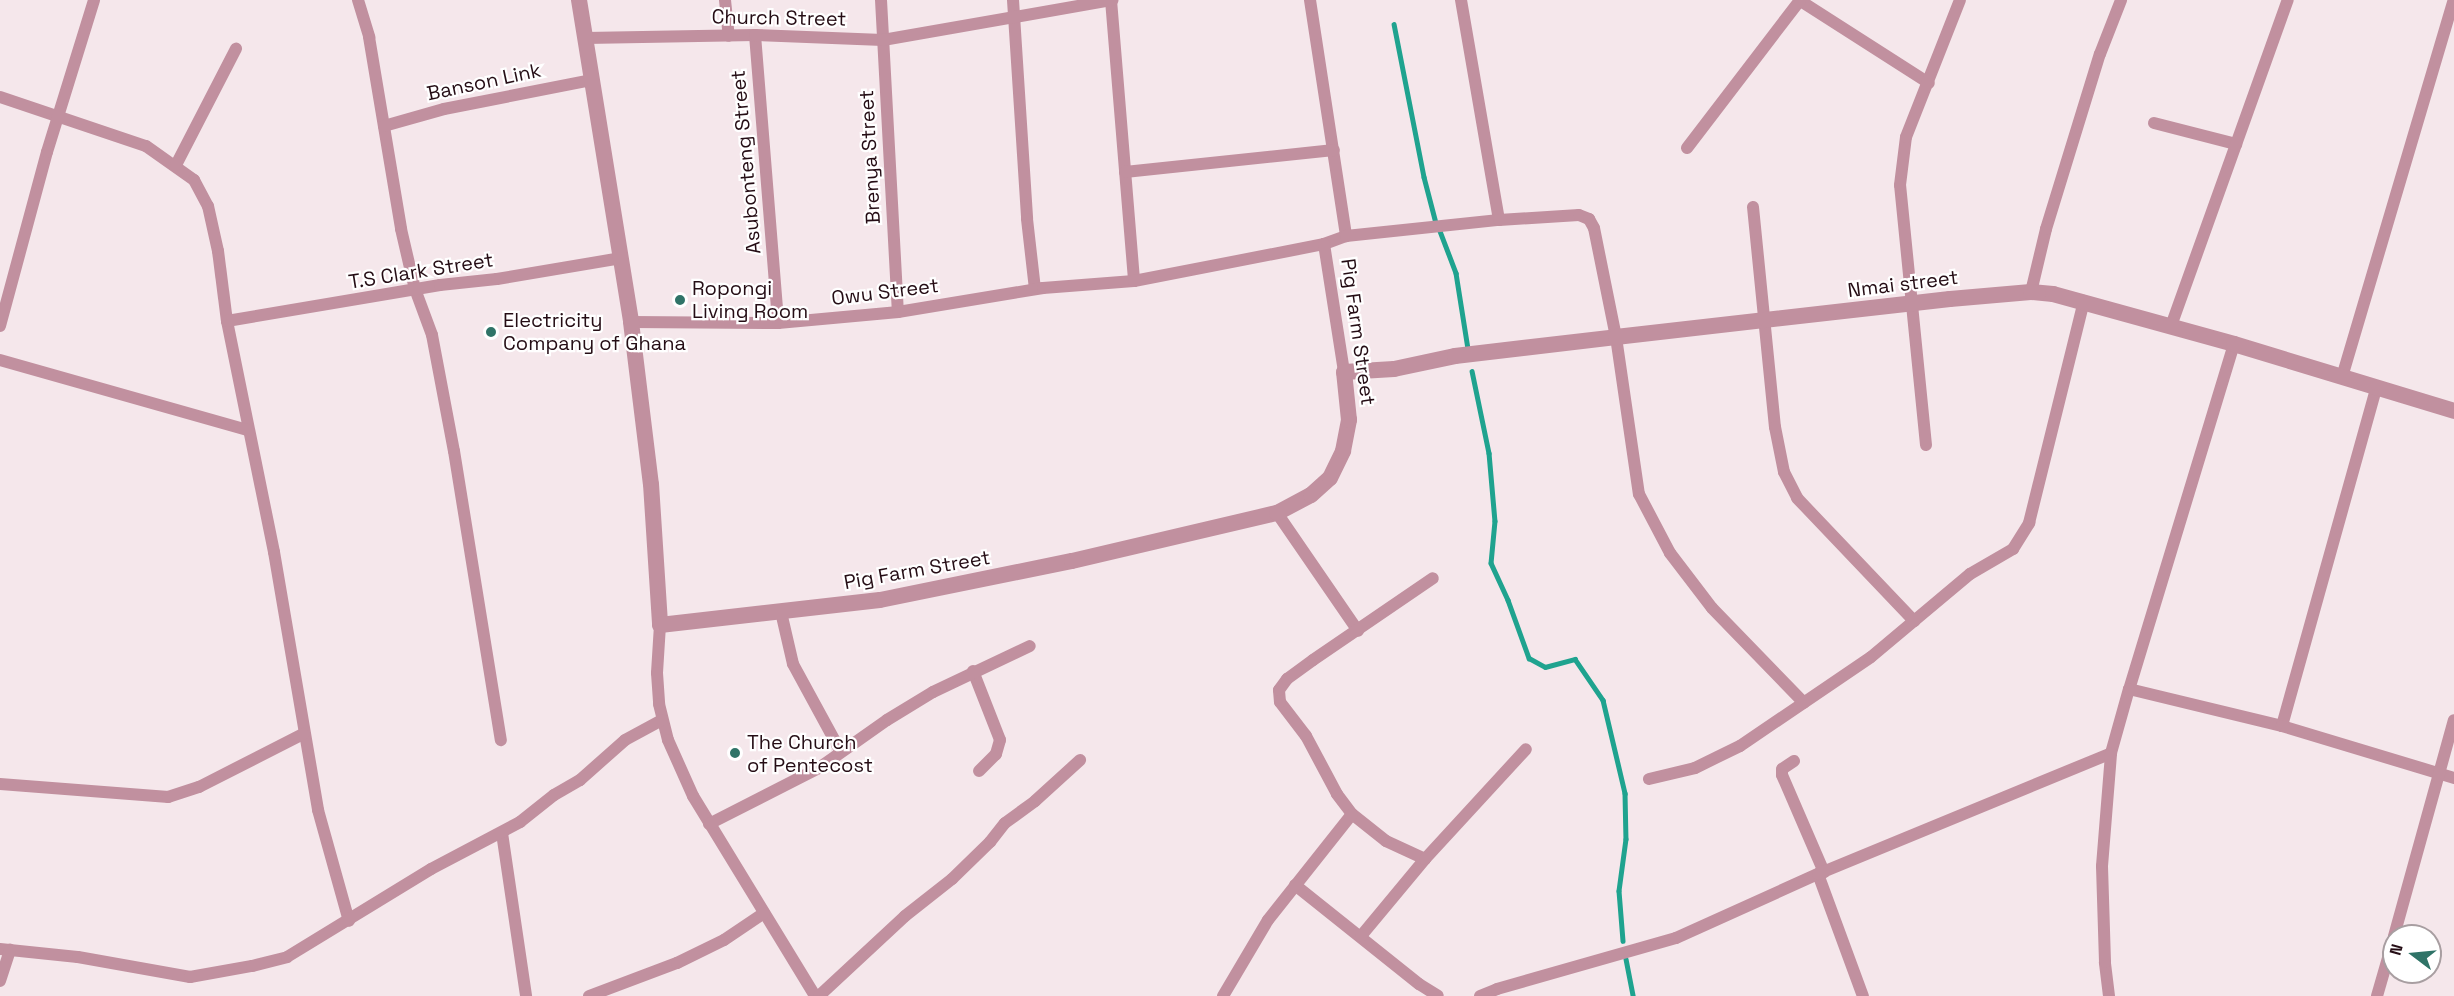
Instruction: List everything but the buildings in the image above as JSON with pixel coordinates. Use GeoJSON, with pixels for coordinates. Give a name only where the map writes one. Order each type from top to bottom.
{"type":"FeatureCollection","features":[{"type":"Feature","properties":{"kind":"street"},"geometry":{"type":"LineString","coordinates":[[0,326],[58,115],[94,0]]}},
{"type":"Feature","properties":{"kind":"street"},"geometry":{"type":"LineString","coordinates":[[358,0],[369,37],[401,229],[415,289],[432,335],[450,428],[501,741]]}},
{"type":"Feature","properties":{"kind":"street"},"geometry":{"type":"LineString","coordinates":[[579,0],[631,322],[651,484],[660,625],[657,673],[662,720],[693,796],[817,996],[905,916],[952,879],[990,842],[1005,823],[1035,801],[1080,760]]}},
{"type":"Feature","properties":{"kind":"street"},"geometry":{"type":"LineString","coordinates":[[725,0],[729,36]]}},
{"type":"Feature","properties":{"kind":"street","name":"Brenya Street"},"geometry":{"type":"LineString","coordinates":[[881,0],[897,312]]}},
{"type":"Feature","properties":{"kind":"street"},"geometry":{"type":"LineString","coordinates":[[1013,0],[1027,219],[1035,289]]}},
{"type":"Feature","properties":{"kind":"street"},"geometry":{"type":"LineString","coordinates":[[1112,0],[1134,280]]}},
{"type":"Feature","properties":{"kind":"street","name":"Church Street"},"geometry":{"type":"LineString","coordinates":[[586,38],[755,35],[883,40],[1112,0]]}},
{"type":"Feature","properties":{"kind":"street"},"geometry":{"type":"LineString","coordinates":[[1310,0],[1346,236]]}},
{"type":"Feature","properties":{"kind":"street"},"geometry":{"type":"LineString","coordinates":[[1461,0],[1499,220]]}},
{"type":"Feature","properties":{"kind":"street"},"geometry":{"type":"LineString","coordinates":[[1687,148],[1799,0],[1929,83]]}},
{"type":"Feature","properties":{"kind":"street"},"geometry":{"type":"LineString","coordinates":[[1926,445],[1900,185],[1906,137],[1960,0]]}},
{"type":"Feature","properties":{"kind":"street"},"geometry":{"type":"LineString","coordinates":[[2031,292],[2046,229],[2100,54],[2121,0]]}},
{"type":"Feature","properties":{"kind":"street"},"geometry":{"type":"LineString","coordinates":[[2171,326],[2288,0]]}},
{"type":"Feature","properties":{"kind":"street"},"geometry":{"type":"LineString","coordinates":[[2342,377],[2454,0]]}},
{"type":"Feature","properties":{"kind":"street","name":"Asubonteng Street"},"geometry":{"type":"LineString","coordinates":[[755,35],[778,323]]}},
{"type":"Feature","properties":{"kind":"street"},"geometry":{"type":"LineString","coordinates":[[176,165],[236,49]]}},
{"type":"Feature","properties":{"kind":"street","name":"Banson Link"},"geometry":{"type":"LineString","coordinates":[[384,126],[444,109],[592,80]]}},
{"type":"Feature","properties":{"kind":"street"},"geometry":{"type":"LineString","coordinates":[[0,97],[146,146],[176,165],[194,180],[208,206],[218,251],[227,321],[274,552],[303,734],[318,810],[349,921]]}},
{"type":"Feature","properties":{"kind":"street"},"geometry":{"type":"LineString","coordinates":[[2154,123],[2236,144]]}},
{"type":"Feature","properties":{"kind":"street"},"geometry":{"type":"LineString","coordinates":[[1125,172],[1334,150]]}},
{"type":"Feature","properties":{"kind":"street"},"geometry":{"type":"LineString","coordinates":[[1753,207],[1775,427],[1784,472],[1797,498],[1914,621]]}},
{"type":"Feature","properties":{"kind":"street"},"geometry":{"type":"LineString","coordinates":[[1324,244],[1346,236],[1499,220],[1579,215],[1589,219],[1594,228],[1616,337],[1639,494],[1670,553],[1712,608],[1803,703]]}},
{"type":"Feature","properties":{"kind":"street","name":"Pig Farm Street"},"geometry":{"type":"LineString","coordinates":[[660,625],[880,600],[998,577],[1277,513],[1311,495],[1330,478],[1343,452],[1348,420],[1344,372],[1324,244],[1134,280],[1035,289]]}},
{"type":"Feature","properties":{"kind":"street","name":"T.S Clark Street"},"geometry":{"type":"LineString","coordinates":[[227,321],[415,289],[497,279],[621,258]]}},
{"type":"Feature","properties":{"kind":"street","name":"Owu Street"},"geometry":{"type":"LineString","coordinates":[[631,322],[778,323],[897,312],[1035,289]]}},
{"type":"Feature","properties":{"kind":"street","name":"Nmai street"},"geometry":{"type":"LineString","coordinates":[[1344,372],[1394,369],[1455,356],[1616,337],[2031,292],[2084,302],[2171,326],[2454,411]]}},
{"type":"Feature","properties":{"kind":"street"},"geometry":{"type":"LineString","coordinates":[[1649,778],[1704,764],[1740,746],[1871,657],[1970,574],[2013,549],[2029,523],[2084,302]]}},
{"type":"Feature","properties":{"kind":"street"},"geometry":{"type":"LineString","coordinates":[[2109,996],[2105,962],[2102,866],[2111,753],[2234,344]]}},
{"type":"Feature","properties":{"kind":"street"},"geometry":{"type":"LineString","coordinates":[[0,360],[248,430]]}},
{"type":"Feature","properties":{"kind":"street"},"geometry":{"type":"LineString","coordinates":[[2282,726],[2376,389]]}},
{"type":"Feature","properties":{"kind":"street"},"geometry":{"type":"LineString","coordinates":[[1277,513],[1358,631]]}},
{"type":"Feature","properties":{"kind":"street"},"geometry":{"type":"LineString","coordinates":[[1425,859],[1386,841],[1352,814],[1337,794],[1306,736],[1280,702],[1280,690],[1287,679],[1433,578]]}},
{"type":"Feature","properties":{"kind":"street"},"geometry":{"type":"LineString","coordinates":[[781,612],[793,664],[841,752]]}},
{"type":"Feature","properties":{"kind":"street"},"geometry":{"type":"LineString","coordinates":[[709,824],[819,768],[886,720],[973,671],[1030,646]]}},
{"type":"Feature","properties":{"kind":"street"},"geometry":{"type":"LineString","coordinates":[[973,671],[1000,740],[996,754],[979,771]]}},
{"type":"Feature","properties":{"kind":"street"},"geometry":{"type":"LineString","coordinates":[[2129,689],[2282,726],[2454,778]]}},
{"type":"Feature","properties":{"kind":"street"},"geometry":{"type":"LineString","coordinates":[[0,981],[5,950],[78,957],[190,977],[287,957],[431,869],[520,822],[554,795],[580,780],[626,740],[662,720]]}},
{"type":"Feature","properties":{"kind":"street"},"geometry":{"type":"LineString","coordinates":[[2398,924],[2454,720]]}},
{"type":"Feature","properties":{"kind":"street"},"geometry":{"type":"LineString","coordinates":[[0,783],[168,797],[199,787],[303,734]]}},
{"type":"Feature","properties":{"kind":"street"},"geometry":{"type":"LineString","coordinates":[[1361,936],[1425,859],[1526,749]]}},
{"type":"Feature","properties":{"kind":"street"},"geometry":{"type":"LineString","coordinates":[[1480,996],[1497,988],[1676,938],[1821,873],[2111,753]]}},
{"type":"Feature","properties":{"kind":"street"},"geometry":{"type":"LineString","coordinates":[[1794,761],[1782,769],[1782,775],[1821,873],[1863,996]]}},
{"type":"Feature","properties":{"kind":"street"},"geometry":{"type":"LineString","coordinates":[[1223,996],[1268,920],[1352,814]]}},
{"type":"Feature","properties":{"kind":"street"},"geometry":{"type":"LineString","coordinates":[[502,833],[526,996]]}},
{"type":"Feature","properties":{"kind":"street"},"geometry":{"type":"LineString","coordinates":[[1294,885],[1419,984],[1438,996]]}},
{"type":"Feature","properties":{"kind":"street"},"geometry":{"type":"LineString","coordinates":[[589,996],[677,963],[715,945],[764,913]]}},
{"type":"Feature","properties":{"kind":"street"},"geometry":{"type":"LineString","coordinates":[[2377,996],[2382,979]]}},
{"type":"Feature","properties":{"kind":"waterway"},"geometry":{"type":"LineString","coordinates":[[1394,24],[1424,177],[1436,223]]}},
{"type":"Feature","properties":{"kind":"waterway"},"geometry":{"type":"LineString","coordinates":[[1440,231],[1456,273],[1468,349]]}},
{"type":"Feature","properties":{"kind":"waterway"},"geometry":{"type":"LineString","coordinates":[[1472,371],[1489,453],[1495,521],[1491,563],[1508,600],[1529,658],[1545,667],[1575,659],[1603,700],[1625,793],[1626,839],[1619,891],[1623,941]]}},
{"type":"Feature","properties":{"kind":"waterway"},"geometry":{"type":"LineString","coordinates":[[1626,959],[1633,996]]}},
{"type":"Feature","properties":{"kind":"place","name":"Ropongi Living Room"},"geometry":{"type":"Point","coordinates":[680,300]}},
{"type":"Feature","properties":{"kind":"place","name":"Electricity Company of Ghana"},"geometry":{"type":"Point","coordinates":[491,332]}},
{"type":"Feature","properties":{"kind":"place","name":"The Church of Pentecost"},"geometry":{"type":"Point","coordinates":[735,753]}}]}
